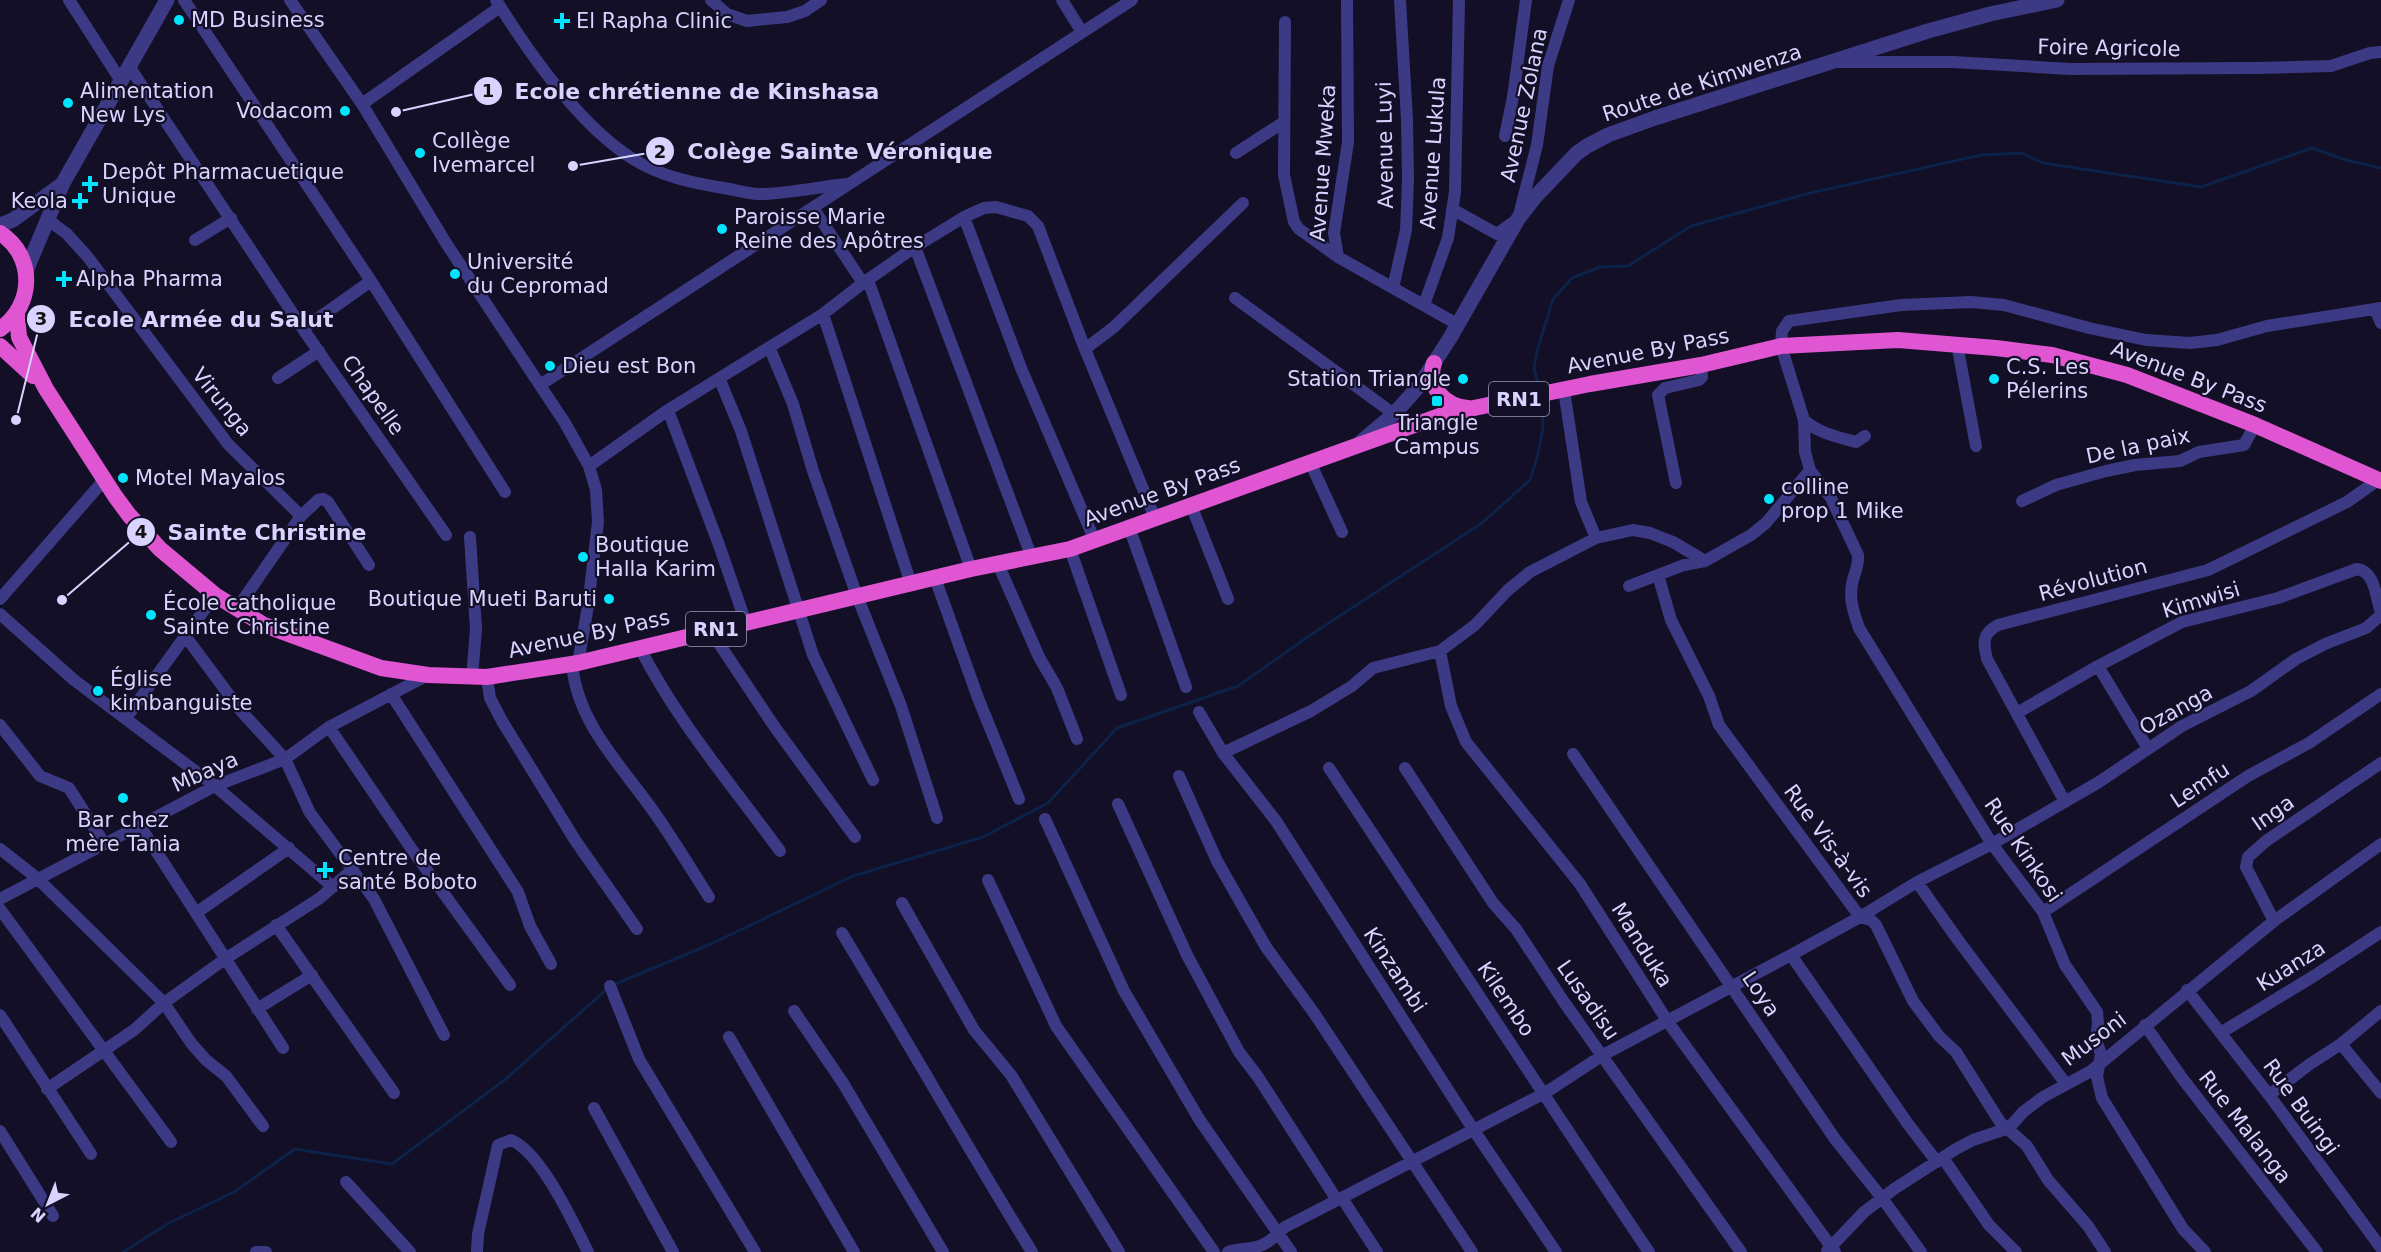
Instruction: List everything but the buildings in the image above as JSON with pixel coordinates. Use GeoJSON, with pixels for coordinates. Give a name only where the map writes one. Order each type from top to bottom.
{"type":"FeatureCollection","features":[{"type":"Feature","properties":{"kind":"highway"},"geometry":{"type":"LineString","coordinates":[[0,233],[18,252],[26,271]]}},
{"type":"Feature","properties":{"kind":"highway","name":"RN1"},"geometry":{"type":"LineString","coordinates":[[26,271],[26,293],[17,314],[19,337],[46,389]]}},
{"type":"Feature","properties":{"kind":"highway"},"geometry":{"type":"LineString","coordinates":[[0,329],[17,314]]}},
{"type":"Feature","properties":{"kind":"highway","name":"Avenue By Pass"},"geometry":{"type":"LineString","coordinates":[[46,389],[129,515],[160,549],[215,595],[236,610],[288,635],[381,668],[428,675],[479,677],[575,664],[971,569],[1070,549],[1445,414],[1701,365],[1781,346],[1890,340],[2052,355],[2099,366],[2255,425],[2380,481]]}},
{"type":"Feature","properties":{"kind":"highway","name":"RN1"},"geometry":{"type":"LineString","coordinates":[[0,346],[46,389]]}},
{"type":"Feature","properties":{"kind":"highway"},"geometry":{"type":"LineString","coordinates":[[1434,363],[1431,372],[1432,382],[1443,399],[1455,407],[1475,409]]}},
{"type":"Feature","properties":{"kind":"street"},"geometry":{"type":"LineString","coordinates":[[69,0],[121,81]]}},
{"type":"Feature","properties":{"kind":"street"},"geometry":{"type":"LineString","coordinates":[[26,271],[63,183],[167,0]]}},
{"type":"Feature","properties":{"kind":"street"},"geometry":{"type":"LineString","coordinates":[[184,0],[371,281],[505,492]]}},
{"type":"Feature","properties":{"kind":"street"},"geometry":{"type":"LineString","coordinates":[[290,0],[362,104],[447,243],[565,423],[589,466],[596,490],[598,522],[588,606],[573,678],[580,702],[594,731],[653,811],[709,897]]}},
{"type":"Feature","properties":{"kind":"street"},"geometry":{"type":"LineString","coordinates":[[711,0],[728,14],[747,21],[787,18],[805,11],[821,0]]}},
{"type":"Feature","properties":{"kind":"street"},"geometry":{"type":"LineString","coordinates":[[1062,0],[1082,32]]}},
{"type":"Feature","properties":{"kind":"street"},"geometry":{"type":"LineString","coordinates":[[540,385],[1132,0]]}},
{"type":"Feature","properties":{"kind":"street","name":"Avenue Mweka"},"geometry":{"type":"LineString","coordinates":[[1338,257],[1334,233],[1348,142],[1347,0]]}},
{"type":"Feature","properties":{"kind":"street","name":"Avenue Luyi"},"geometry":{"type":"LineString","coordinates":[[1393,288],[1406,230],[1408,179],[1400,0]]}},
{"type":"Feature","properties":{"kind":"street","name":"Avenue Lukula"},"geometry":{"type":"LineString","coordinates":[[1424,305],[1448,238],[1455,192],[1459,0]]}},
{"type":"Feature","properties":{"kind":"street"},"geometry":{"type":"LineString","coordinates":[[1505,136],[1513,97],[1526,0]]}},
{"type":"Feature","properties":{"kind":"street","name":"Avenue Zolana"},"geometry":{"type":"LineString","coordinates":[[1518,219],[1537,145],[1548,66],[1569,0]]}},
{"type":"Feature","properties":{"kind":"street","name":"Route de Kimwenza"},"geometry":{"type":"LineString","coordinates":[[1359,444],[1407,401],[1434,363],[1518,219],[1536,196],[1577,153],[1614,132],[1833,62],[1990,14],[2057,0]]}},
{"type":"Feature","properties":{"kind":"street"},"geometry":{"type":"LineString","coordinates":[[362,104],[498,4],[539,62],[581,114],[608,141],[633,160],[669,177],[701,185],[763,194],[850,183]]}},
{"type":"Feature","properties":{"kind":"street"},"geometry":{"type":"LineString","coordinates":[[1285,22],[1284,175],[1294,222],[1299,229],[1338,257],[1457,324]]}},
{"type":"Feature","properties":{"kind":"street","name":"Foire Agricole"},"geometry":{"type":"LineString","coordinates":[[1833,62],[1953,62],[2070,69],[2255,68],[2331,66],[2370,53],[2381,52]]}},
{"type":"Feature","properties":{"kind":"street","name":"Chapelle"},"geometry":{"type":"LineString","coordinates":[[129,66],[303,329],[446,535]]}},
{"type":"Feature","properties":{"kind":"street"},"geometry":{"type":"LineString","coordinates":[[1236,153],[1284,123]]}},
{"type":"Feature","properties":{"kind":"street"},"geometry":{"type":"LineString","coordinates":[[0,225],[13,220],[63,183]]}},
{"type":"Feature","properties":{"kind":"street"},"geometry":{"type":"LineString","coordinates":[[1086,350],[1243,203]]}},
{"type":"Feature","properties":{"kind":"street"},"geometry":{"type":"LineString","coordinates":[[589,466],[668,410],[720,380],[823,314],[915,246],[964,217],[984,208],[996,207],[1028,216],[1038,226],[1155,518]]}},
{"type":"Feature","properties":{"kind":"street"},"geometry":{"type":"LineString","coordinates":[[813,208],[865,281],[971,569]]}},
{"type":"Feature","properties":{"kind":"street"},"geometry":{"type":"LineString","coordinates":[[1452,209],[1497,234],[1518,219]]}},
{"type":"Feature","properties":{"kind":"street"},"geometry":{"type":"LineString","coordinates":[[964,217],[1021,368],[1095,541]]}},
{"type":"Feature","properties":{"kind":"street","name":"Virunga"},"geometry":{"type":"LineString","coordinates":[[47,219],[68,234],[87,256],[228,444],[301,516]]}},
{"type":"Feature","properties":{"kind":"street"},"geometry":{"type":"LineString","coordinates":[[195,240],[231,219]]}},
{"type":"Feature","properties":{"kind":"street"},"geometry":{"type":"LineString","coordinates":[[915,246],[1032,558]]}},
{"type":"Feature","properties":{"kind":"street"},"geometry":{"type":"LineString","coordinates":[[303,329],[371,281]]}},
{"type":"Feature","properties":{"kind":"street"},"geometry":{"type":"LineString","coordinates":[[1235,298],[1394,414]]}},
{"type":"Feature","properties":{"kind":"street"},"geometry":{"type":"LineString","coordinates":[[1629,586],[1684,565],[1705,561],[1744,539],[1766,523],[1810,470],[1805,452],[1804,420],[1781,346],[1782,332],[1789,321],[1901,305],[1971,302],[2004,305],[2089,328],[2146,340],[2180,344],[2217,340],[2266,326],[2378,308],[2381,322]]}},
{"type":"Feature","properties":{"kind":"street"},"geometry":{"type":"LineString","coordinates":[[823,314],[911,584]]}},
{"type":"Feature","properties":{"kind":"street"},"geometry":{"type":"LineString","coordinates":[[1957,345],[1976,446]]}},
{"type":"Feature","properties":{"kind":"street"},"geometry":{"type":"LineString","coordinates":[[770,349],[793,404],[813,471],[857,596],[901,706],[937,818]]}},
{"type":"Feature","properties":{"kind":"street"},"geometry":{"type":"LineString","coordinates":[[278,378],[319,351]]}},
{"type":"Feature","properties":{"kind":"street"},"geometry":{"type":"LineString","coordinates":[[1676,483],[1658,395],[1665,388],[1699,380],[1702,376],[1701,365]]}},
{"type":"Feature","properties":{"kind":"street"},"geometry":{"type":"LineString","coordinates":[[720,380],[741,431],[813,655],[873,780]]}},
{"type":"Feature","properties":{"kind":"street"},"geometry":{"type":"LineString","coordinates":[[1564,390],[1581,502],[1596,538]]}},
{"type":"Feature","properties":{"kind":"street"},"geometry":{"type":"LineString","coordinates":[[668,410],[746,623]]}},
{"type":"Feature","properties":{"kind":"street"},"geometry":{"type":"LineString","coordinates":[[1804,420],[1811,426],[1833,436],[1856,442],[1865,436]]}},
{"type":"Feature","properties":{"kind":"street","name":"De la paix"},"geometry":{"type":"LineString","coordinates":[[2022,501],[2056,485],[2106,471],[2135,465],[2180,461],[2199,452],[2244,445],[2255,425]]}},
{"type":"Feature","properties":{"kind":"street"},"geometry":{"type":"LineString","coordinates":[[1310,462],[1342,532]]}},
{"type":"Feature","properties":{"kind":"street","name":"Rue Kinkosi"},"geometry":{"type":"LineString","coordinates":[[1810,470],[1831,498],[1852,541],[1859,565],[1850,594],[1852,609],[1859,628],[1992,844],[2043,912],[2065,965],[2097,1012],[2096,1040],[2101,1054],[2097,1077],[2102,1098],[2183,1229],[2205,1252]]}},
{"type":"Feature","properties":{"kind":"street"},"geometry":{"type":"LineString","coordinates":[[0,599],[105,479]]}},
{"type":"Feature","properties":{"kind":"street","name":"Révolution"},"geometry":{"type":"LineString","coordinates":[[2065,802],[1988,659],[1983,641],[1987,632],[1992,628],[2208,570],[2347,502],[2380,481]]}},
{"type":"Feature","properties":{"kind":"street"},"geometry":{"type":"LineString","coordinates":[[236,610],[301,516],[318,500],[323,499],[327,502],[369,565]]}},
{"type":"Feature","properties":{"kind":"street"},"geometry":{"type":"LineString","coordinates":[[1191,505],[1228,599]]}},
{"type":"Feature","properties":{"kind":"street"},"geometry":{"type":"LineString","coordinates":[[1130,527],[1186,687]]}},
{"type":"Feature","properties":{"kind":"street"},"geometry":{"type":"LineString","coordinates":[[1223,753],[1311,711],[1352,686],[1373,668],[1440,651],[1475,625],[1508,590],[1530,572],[1596,538],[1633,530],[1650,533],[1673,542],[1705,561]]}},
{"type":"Feature","properties":{"kind":"street"},"geometry":{"type":"LineString","coordinates":[[470,537],[479,677],[502,721],[575,840],[637,929]]}},
{"type":"Feature","properties":{"kind":"street"},"geometry":{"type":"LineString","coordinates":[[1070,549],[1121,695]]}},
{"type":"Feature","properties":{"kind":"street"},"geometry":{"type":"LineString","coordinates":[[998,564],[1039,657],[1057,688],[1077,739]]}},
{"type":"Feature","properties":{"kind":"street","name":"Kimwisi"},"geometry":{"type":"LineString","coordinates":[[2017,713],[2098,666],[2182,622],[2278,598],[2357,569],[2365,570],[2369,575],[2381,613]]}},
{"type":"Feature","properties":{"kind":"street","name":"Rue Vis-à-vis"},"geometry":{"type":"LineString","coordinates":[[1658,575],[1671,620],[1709,696],[1719,725],[1860,917],[1871,920],[1876,925],[1913,1001],[1939,1036],[1956,1052],[2000,1122],[2027,1146],[2048,1180],[2088,1226],[2105,1252]]}},
{"type":"Feature","properties":{"kind":"street"},"geometry":{"type":"LineString","coordinates":[[935,578],[978,698],[1019,799]]}},
{"type":"Feature","properties":{"kind":"street"},"geometry":{"type":"LineString","coordinates":[[126,718],[215,595]]}},
{"type":"Feature","properties":{"kind":"street","name":"Ozanga"},"geometry":{"type":"LineString","coordinates":[[1228,1252],[1258,1247],[1274,1239],[1285,1227],[1545,1093],[1603,1055],[1860,917],[1917,882],[1992,844],[2099,782],[2147,747],[2182,726],[2250,691],[2296,659],[2325,644],[2366,628],[2381,613]]}},
{"type":"Feature","properties":{"kind":"street"},"geometry":{"type":"LineString","coordinates":[[0,614],[74,680],[215,786],[333,887]]}},
{"type":"Feature","properties":{"kind":"street"},"geometry":{"type":"LineString","coordinates":[[710,630],[774,726],[855,837]]}},
{"type":"Feature","properties":{"kind":"street"},"geometry":{"type":"LineString","coordinates":[[186,637],[241,711],[285,759],[310,813],[353,869],[378,908],[444,1035]]}},
{"type":"Feature","properties":{"kind":"street"},"geometry":{"type":"LineString","coordinates":[[640,648],[674,708],[780,851]]}},
{"type":"Feature","properties":{"kind":"street","name":"Manduka"},"geometry":{"type":"LineString","coordinates":[[1440,651],[1451,706],[1466,742],[1580,884],[1668,1022],[1831,1251]]}},
{"type":"Feature","properties":{"kind":"street"},"geometry":{"type":"LineString","coordinates":[[2098,666],[2147,747]]}},
{"type":"Feature","properties":{"kind":"street","name":"Mbaya"},"geometry":{"type":"LineString","coordinates":[[0,899],[215,786],[285,759],[329,727],[428,675]]}},
{"type":"Feature","properties":{"kind":"street"},"geometry":{"type":"LineString","coordinates":[[392,694],[454,795],[518,892],[530,926],[551,964]]}},
{"type":"Feature","properties":{"kind":"street","name":"Lemfu"},"geometry":{"type":"LineString","coordinates":[[2043,912],[2248,776],[2308,743],[2381,694]]}},
{"type":"Feature","properties":{"kind":"street","name":"Kinzambi"},"geometry":{"type":"LineString","coordinates":[[1199,712],[1223,753],[1276,821],[1473,1129],[1556,1252]]}},
{"type":"Feature","properties":{"kind":"street"},"geometry":{"type":"LineString","coordinates":[[0,725],[40,776],[69,788],[104,843]]}},
{"type":"Feature","properties":{"kind":"street"},"geometry":{"type":"LineString","coordinates":[[329,727],[413,851],[510,985]]}},
{"type":"Feature","properties":{"kind":"street","name":"Loya"},"geometry":{"type":"LineString","coordinates":[[1573,754],[1835,1139],[1921,1252]]}},
{"type":"Feature","properties":{"kind":"street","name":"Inga"},"geometry":{"type":"LineString","coordinates":[[2274,921],[2246,867],[2248,857],[2266,841],[2381,763]]}},
{"type":"Feature","properties":{"kind":"street","name":"Kilembo"},"geometry":{"type":"LineString","coordinates":[[1329,768],[1545,1093],[1600,1182],[1649,1252]]}},
{"type":"Feature","properties":{"kind":"street","name":"Lusadisu"},"geometry":{"type":"LineString","coordinates":[[1405,768],[1493,903],[1516,929],[1742,1252]]}},
{"type":"Feature","properties":{"kind":"street"},"geometry":{"type":"LineString","coordinates":[[1179,776],[1217,861],[1266,947],[1314,1013],[1472,1252]]}},
{"type":"Feature","properties":{"kind":"street"},"geometry":{"type":"LineString","coordinates":[[1118,804],[1187,955],[1239,1052],[1377,1252]]}},
{"type":"Feature","properties":{"kind":"street"},"geometry":{"type":"LineString","coordinates":[[1045,819],[1124,992],[1199,1119],[1291,1252]]}},
{"type":"Feature","properties":{"kind":"street"},"geometry":{"type":"LineString","coordinates":[[140,826],[283,1048]]}},
{"type":"Feature","properties":{"kind":"street","name":"Musoni"},"geometry":{"type":"LineString","coordinates":[[1831,1251],[1854,1221],[1882,1198],[1973,1140],[2009,1128],[2030,1107],[2098,1065],[2274,921],[2381,844]]}},
{"type":"Feature","properties":{"kind":"street"},"geometry":{"type":"LineString","coordinates":[[196,913],[289,848]]}},
{"type":"Feature","properties":{"kind":"street"},"geometry":{"type":"LineString","coordinates":[[0,849],[37,878],[164,1003],[191,1043],[206,1060],[226,1076],[263,1126]]}},
{"type":"Feature","properties":{"kind":"street"},"geometry":{"type":"LineString","coordinates":[[48,1089],[134,1029],[164,1003],[225,959],[310,905],[353,869]]}},
{"type":"Feature","properties":{"kind":"street"},"geometry":{"type":"LineString","coordinates":[[988,880],[1056,1026],[1214,1252]]}},
{"type":"Feature","properties":{"kind":"street"},"geometry":{"type":"LineString","coordinates":[[1917,882],[2066,1084]]}},
{"type":"Feature","properties":{"kind":"street"},"geometry":{"type":"LineString","coordinates":[[902,903],[974,1030],[1011,1075],[1119,1252]]}},
{"type":"Feature","properties":{"kind":"street"},"geometry":{"type":"LineString","coordinates":[[0,909],[171,1142]]}},
{"type":"Feature","properties":{"kind":"street"},"geometry":{"type":"LineString","coordinates":[[276,925],[394,1093]]}},
{"type":"Feature","properties":{"kind":"street"},"geometry":{"type":"LineString","coordinates":[[842,933],[900,1028],[960,1135],[1032,1252]]}},
{"type":"Feature","properties":{"kind":"street","name":"Kuanza"},"geometry":{"type":"LineString","coordinates":[[2222,1032],[2381,933]]}},
{"type":"Feature","properties":{"kind":"street"},"geometry":{"type":"LineString","coordinates":[[1791,955],[1908,1124],[1940,1160],[1989,1225],[2016,1252]]}},
{"type":"Feature","properties":{"kind":"street"},"geometry":{"type":"LineString","coordinates":[[257,1010],[312,975]]}},
{"type":"Feature","properties":{"kind":"street"},"geometry":{"type":"LineString","coordinates":[[610,986],[639,1059],[755,1252]]}},
{"type":"Feature","properties":{"kind":"street","name":"Rue Buingi"},"geometry":{"type":"LineString","coordinates":[[2187,990],[2222,1032],[2381,1248]]}},
{"type":"Feature","properties":{"kind":"street"},"geometry":{"type":"LineString","coordinates":[[794,1011],[843,1083],[943,1252]]}},
{"type":"Feature","properties":{"kind":"street"},"geometry":{"type":"LineString","coordinates":[[2269,1095],[2310,1064],[2342,1044],[2381,1011]]}},
{"type":"Feature","properties":{"kind":"street"},"geometry":{"type":"LineString","coordinates":[[0,1015],[92,1154]]}},
{"type":"Feature","properties":{"kind":"street","name":"Rue Malanga"},"geometry":{"type":"LineString","coordinates":[[2145,1025],[2182,1078],[2318,1252]]}},
{"type":"Feature","properties":{"kind":"street"},"geometry":{"type":"LineString","coordinates":[[729,1037],[854,1252]]}},
{"type":"Feature","properties":{"kind":"street"},"geometry":{"type":"LineString","coordinates":[[2342,1044],[2381,1093]]}},
{"type":"Feature","properties":{"kind":"street"},"geometry":{"type":"LineString","coordinates":[[594,1108],[672,1252]]}},
{"type":"Feature","properties":{"kind":"street"},"geometry":{"type":"LineString","coordinates":[[0,1131],[53,1216]]}},
{"type":"Feature","properties":{"kind":"street"},"geometry":{"type":"LineString","coordinates":[[477,1252],[478,1234],[498,1145],[511,1140],[524,1150],[545,1174],[588,1252]]}},
{"type":"Feature","properties":{"kind":"street"},"geometry":{"type":"LineString","coordinates":[[346,1182],[410,1252]]}},
{"type":"Feature","properties":{"kind":"street"},"geometry":{"type":"LineString","coordinates":[[256,1252],[266,1252]]}},
{"type":"Feature","properties":{"kind":"waterway"},"geometry":{"type":"LineString","coordinates":[[1538,383],[1534,368],[1537,351],[1553,299],[1572,278],[1600,267],[1628,266],[1691,226],[1810,193],[1981,155],[2021,153],[2043,163],[2201,187],[2312,148],[2346,160],[2381,168]]}},
{"type":"Feature","properties":{"kind":"waterway"},"geometry":{"type":"LineString","coordinates":[[613,985],[713,943],[853,876],[983,837],[1048,803],[1117,728],[1238,686],[1312,634],[1482,523],[1530,480],[1543,428],[1542,405]]}},
{"type":"Feature","properties":{"kind":"waterway"},"geometry":{"type":"LineString","coordinates":[[123,1252],[169,1223],[234,1192],[295,1149],[392,1164],[507,1078],[608,988]]}},
{"type":"Feature","properties":{"kind":"place","name":"MD Business"},"geometry":{"type":"Point","coordinates":[179,20]}},
{"type":"Feature","properties":{"kind":"place","name":"El Rapha Clinic"},"geometry":{"type":"Point","coordinates":[562,21]}},
{"type":"Feature","properties":{"kind":"place","name":"Alimentation New Lys"},"geometry":{"type":"Point","coordinates":[68,103]}},
{"type":"Feature","properties":{"kind":"place","name":"Vodacom"},"geometry":{"type":"Point","coordinates":[345,111]}},
{"type":"Feature","properties":{"kind":"place","name":"Ecole chrétienne de Kinshasa"},"geometry":{"type":"Point","coordinates":[396,112]}},
{"type":"Feature","properties":{"kind":"place","name":"Collège Ivemarcel"},"geometry":{"type":"Point","coordinates":[420,153]}},
{"type":"Feature","properties":{"kind":"place","name":"Colège Sainte Véronique"},"geometry":{"type":"Point","coordinates":[573,166]}},
{"type":"Feature","properties":{"kind":"place","name":"Depôt Pharmacuetique Unique"},"geometry":{"type":"Point","coordinates":[90,184]}},
{"type":"Feature","properties":{"kind":"place","name":"Keola"},"geometry":{"type":"Point","coordinates":[80,201]}},
{"type":"Feature","properties":{"kind":"place","name":"Paroisse Marie Reine des Apôtres"},"geometry":{"type":"Point","coordinates":[722,229]}},
{"type":"Feature","properties":{"kind":"place","name":"Université du Cepromad"},"geometry":{"type":"Point","coordinates":[455,274]}},
{"type":"Feature","properties":{"kind":"place","name":"Alpha Pharma"},"geometry":{"type":"Point","coordinates":[64,279]}},
{"type":"Feature","properties":{"kind":"place","name":"Dieu est Bon"},"geometry":{"type":"Point","coordinates":[550,366]}},
{"type":"Feature","properties":{"kind":"place","name":"Station Triangle"},"geometry":{"type":"Point","coordinates":[1463,379]}},
{"type":"Feature","properties":{"kind":"place","name":"C.S. Les Pélerins"},"geometry":{"type":"Point","coordinates":[1994,379]}},
{"type":"Feature","properties":{"kind":"place","name":"Triangle Campus"},"geometry":{"type":"Point","coordinates":[1437,401]}},
{"type":"Feature","properties":{"kind":"place","name":"Ecole Armée du Salut"},"geometry":{"type":"Point","coordinates":[16,420]}},
{"type":"Feature","properties":{"kind":"place","name":"Motel Mayalos"},"geometry":{"type":"Point","coordinates":[123,478]}},
{"type":"Feature","properties":{"kind":"place","name":"colline prop 1 Mike"},"geometry":{"type":"Point","coordinates":[1769,499]}},
{"type":"Feature","properties":{"kind":"place","name":"Boutique Halla Karim"},"geometry":{"type":"Point","coordinates":[583,557]}},
{"type":"Feature","properties":{"kind":"place","name":"Boutique Mueti Baruti"},"geometry":{"type":"Point","coordinates":[609,599]}},
{"type":"Feature","properties":{"kind":"place","name":"Sainte Christine"},"geometry":{"type":"Point","coordinates":[62,600]}},
{"type":"Feature","properties":{"kind":"place","name":"École catholique Sainte Christine"},"geometry":{"type":"Point","coordinates":[151,615]}},
{"type":"Feature","properties":{"kind":"place","name":"Église kimbanguiste"},"geometry":{"type":"Point","coordinates":[98,691]}},
{"type":"Feature","properties":{"kind":"place","name":"Bar chez mère Tania"},"geometry":{"type":"Point","coordinates":[123,798]}},
{"type":"Feature","properties":{"kind":"place","name":"Centre de santé Boboto"},"geometry":{"type":"Point","coordinates":[325,870]}}]}
